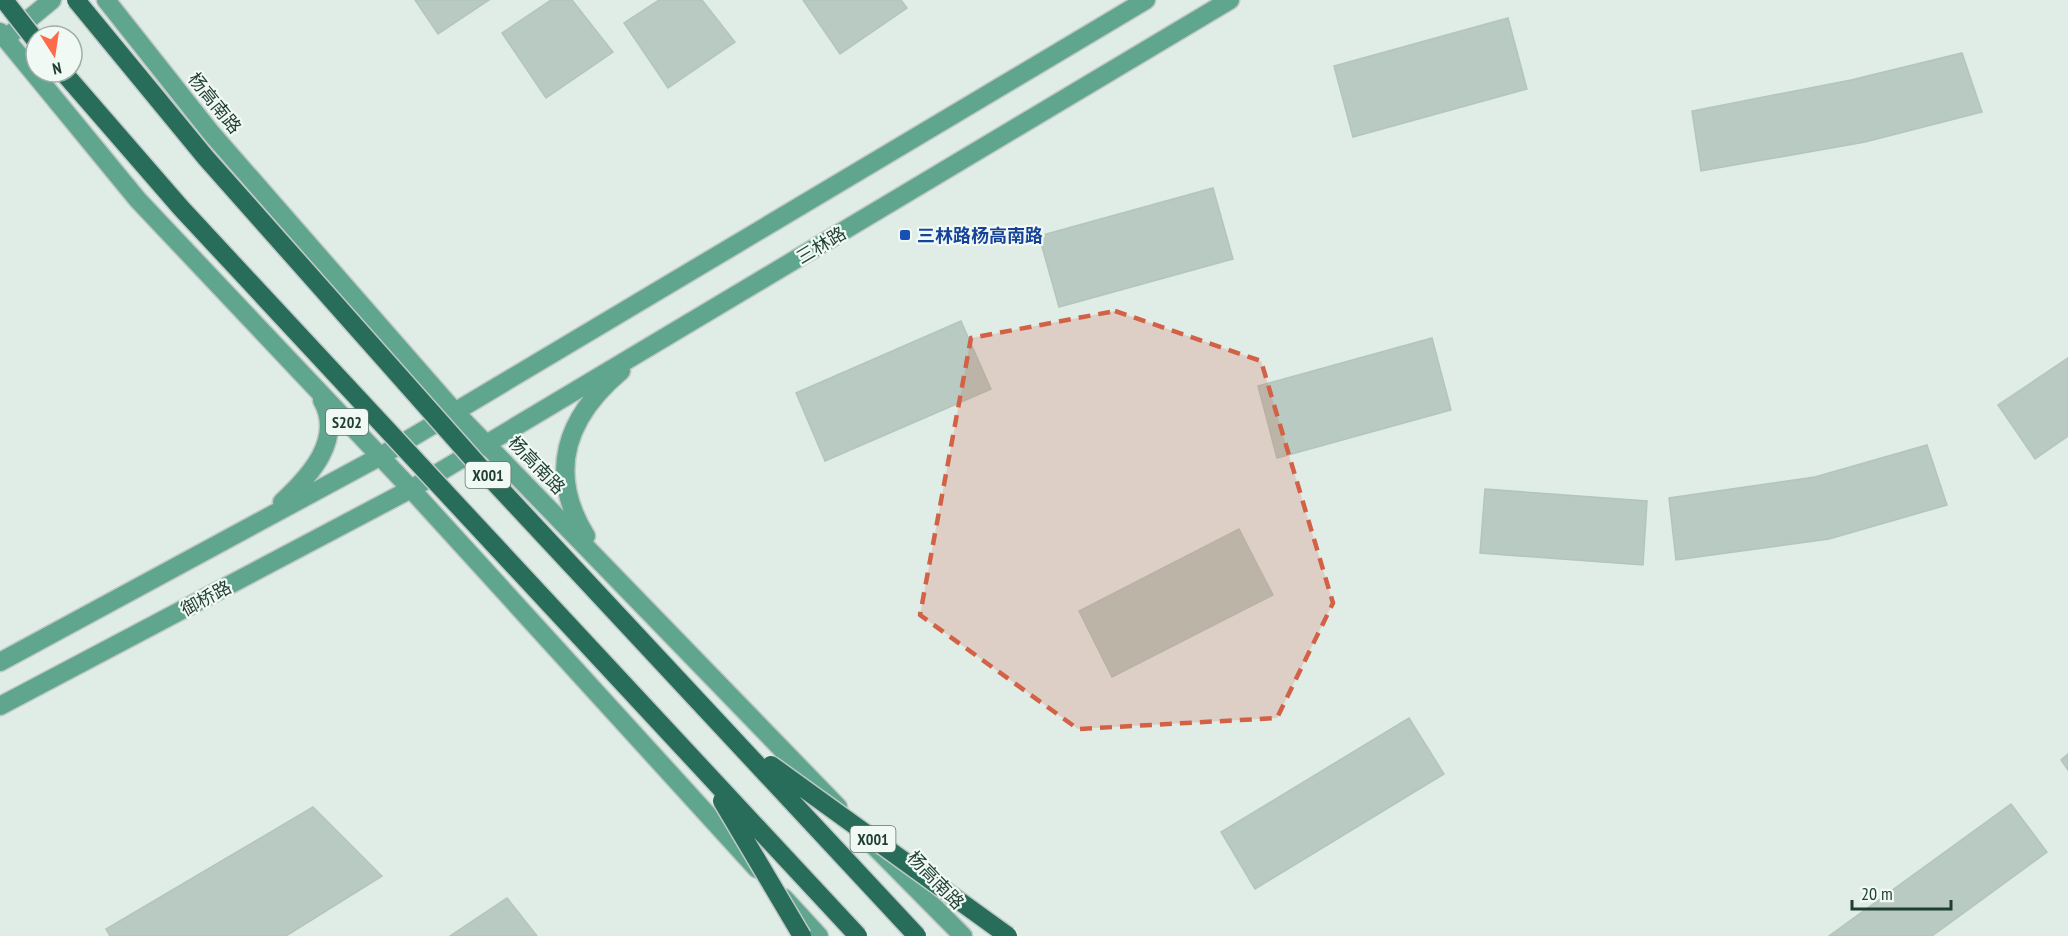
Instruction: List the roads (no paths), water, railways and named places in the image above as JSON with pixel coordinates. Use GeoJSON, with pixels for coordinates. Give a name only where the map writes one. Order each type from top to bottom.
{"type":"FeatureCollection","features":[{"type":"Feature","properties":{"kind":"highway"},"geometry":{"type":"LineString","coordinates":[[3,0],[24,26]]}},
{"type":"Feature","properties":{"kind":"highway","name":"X001"},"geometry":{"type":"LineString","coordinates":[[76,0],[206,158],[472,458],[917,936]]}},
{"type":"Feature","properties":{"kind":"highway"},"geometry":{"type":"LineString","coordinates":[[0,6],[24,29]]}},
{"type":"Feature","properties":{"kind":"highway","name":"X001"},"geometry":{"type":"LineString","coordinates":[[73,84],[181,208],[858,936]]}},
{"type":"Feature","properties":{"kind":"highway","name":"X001"},"geometry":{"type":"LineString","coordinates":[[738,742],[1008,936]]}},
{"type":"Feature","properties":{"kind":"highway","name":"X001"},"geometry":{"type":"LineString","coordinates":[[704,771],[802,936]]}},
{"type":"Feature","properties":{"kind":"main road"},"geometry":{"type":"LineString","coordinates":[[52,0],[3,35],[138,200],[315,388],[326,407],[330,424],[327,442],[320,459],[309,474],[263,519]]}},
{"type":"Feature","properties":{"kind":"main road","name":"杨高南路"},"geometry":{"type":"LineString","coordinates":[[106,0],[212,134],[455,412],[963,936]]}},
{"type":"Feature","properties":{"kind":"main road"},"geometry":{"type":"LineString","coordinates":[[0,662],[379,456],[1146,0]]}},
{"type":"Feature","properties":{"kind":"main road","name":"三林路"},"geometry":{"type":"LineString","coordinates":[[411,489],[1230,0]]}},
{"type":"Feature","properties":{"kind":"main road"},"geometry":{"type":"LineString","coordinates":[[603,563],[574,516],[565,488],[564,455],[574,427],[592,401],[614,377],[652,345]]}},
{"type":"Feature","properties":{"kind":"main road","name":"S202"},"geometry":{"type":"LineString","coordinates":[[315,388],[411,489]]}},
{"type":"Feature","properties":{"kind":"main road"},"geometry":{"type":"LineString","coordinates":[[411,489],[819,936]]}},
{"type":"Feature","properties":{"kind":"main road","name":"御桥路"},"geometry":{"type":"LineString","coordinates":[[0,706],[411,489]]}},
{"type":"Feature","properties":{"kind":"place","name":"三林路杨高南路"},"geometry":{"type":"Point","coordinates":[905,235]}}]}
